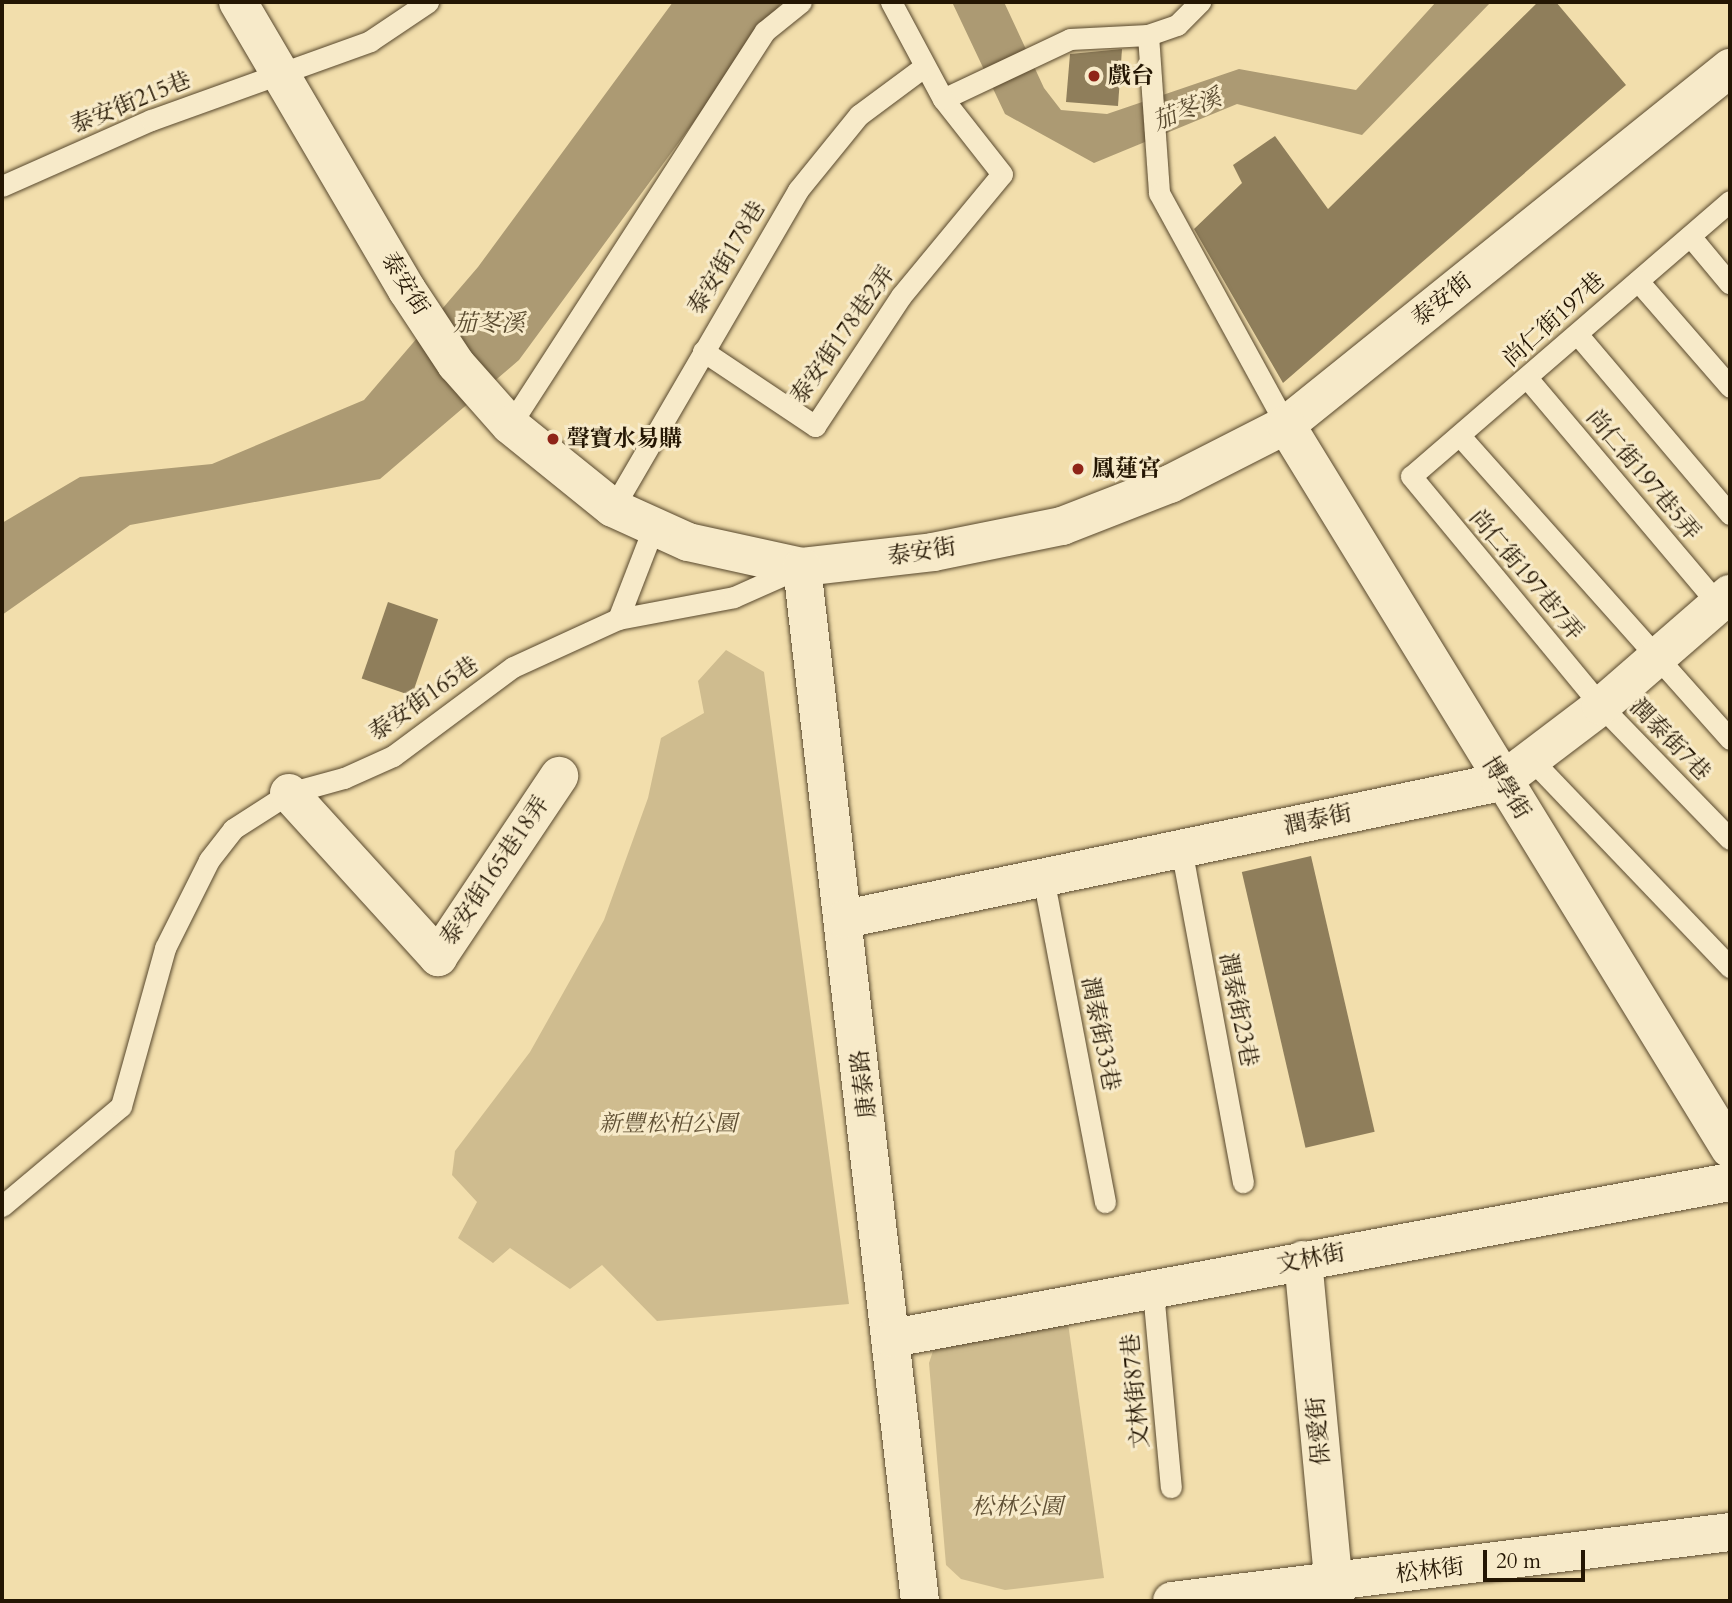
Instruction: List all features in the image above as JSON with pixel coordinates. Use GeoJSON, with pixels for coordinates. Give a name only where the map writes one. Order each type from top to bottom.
{"type":"FeatureCollection","features":[{"type":"Feature","properties":{"kind":"street","name":"泰安街"},"geometry":{"type":"LineString","coordinates":[[238,2],[407,290],[456,364],[510,425],[614,508],[688,542],[802,567],[933,552],[1062,526],[1170,484],[1286,425],[1730,68]]}},
{"type":"Feature","properties":{"kind":"street","name":"博學街"},"geometry":{"type":"LineString","coordinates":[[1286,425],[1516,770],[1730,1149]]}},
{"type":"Feature","properties":{"kind":"street","name":"康泰路"},"geometry":{"type":"LineString","coordinates":[[802,567],[845,919],[920,1601]]}},
{"type":"Feature","properties":{"kind":"street","name":"潤泰街"},"geometry":{"type":"LineString","coordinates":[[845,919],[1181,848],[1516,770],[1601,706],[1656,656],[1726,605]]}},
{"type":"Feature","properties":{"kind":"street","name":"泰安街165巷18弄"},"geometry":{"type":"LineString","coordinates":[[289,793],[438,957],[559,776]]}},
{"type":"Feature","properties":{"kind":"street","name":"文林街"},"geometry":{"type":"LineString","coordinates":[[892,1338],[1730,1182]]}},
{"type":"Feature","properties":{"kind":"street","name":"保愛街"},"geometry":{"type":"LineString","coordinates":[[1303,1260],[1334,1592]]}},
{"type":"Feature","properties":{"kind":"street","name":"松林街"},"geometry":{"type":"LineString","coordinates":[[1172,1601],[1334,1592],[1730,1532]]}},
{"type":"Feature","properties":{"kind":"lane","name":"泰安街215巷"},"geometry":{"type":"LineString","coordinates":[[2,186],[151,120],[283,77],[370,41],[428,2]]}},
{"type":"Feature","properties":{"kind":"lane"},"geometry":{"type":"LineString","coordinates":[[510,425],[765,31],[801,2]]}},
{"type":"Feature","properties":{"kind":"lane"},"geometry":{"type":"LineString","coordinates":[[891,2],[943,99],[977,84],[1031,54],[1070,39],[1148,35],[1177,25],[1200,2]]}},
{"type":"Feature","properties":{"kind":"lane"},"geometry":{"type":"LineString","coordinates":[[1148,35],[1159,193],[1286,425]]}},
{"type":"Feature","properties":{"kind":"lane","name":"泰安街178巷"},"geometry":{"type":"LineString","coordinates":[[614,508],[798,190],[859,115],[925,66]]}},
{"type":"Feature","properties":{"kind":"lane","name":"泰安街178巷2弄"},"geometry":{"type":"LineString","coordinates":[[703,351],[815,426],[901,296],[1002,174],[943,99]]}},
{"type":"Feature","properties":{"kind":"lane","name":"尚仁街197巷"},"geometry":{"type":"LineString","coordinates":[[1411,476],[1528,379],[1730,201]]}},
{"type":"Feature","properties":{"kind":"lane"},"geometry":{"type":"LineString","coordinates":[[1690,236],[1730,284]]}},
{"type":"Feature","properties":{"kind":"lane"},"geometry":{"type":"LineString","coordinates":[[1637,281],[1730,387]]}},
{"type":"Feature","properties":{"kind":"lane"},"geometry":{"type":"LineString","coordinates":[[1578,335],[1730,514]]}},
{"type":"Feature","properties":{"kind":"lane","name":"尚仁街197巷5弄"},"geometry":{"type":"LineString","coordinates":[[1528,379],[1726,605]]}},
{"type":"Feature","properties":{"kind":"lane"},"geometry":{"type":"LineString","coordinates":[[1460,436],[1730,739]]}},
{"type":"Feature","properties":{"kind":"lane","name":"尚仁街197巷7弄"},"geometry":{"type":"LineString","coordinates":[[1411,476],[1601,706]]}},
{"type":"Feature","properties":{"kind":"lane"},"geometry":{"type":"LineString","coordinates":[[618,619],[654,526]]}},
{"type":"Feature","properties":{"kind":"lane","name":"泰安街165巷"},"geometry":{"type":"LineString","coordinates":[[2,1206],[121,1107],[165,948],[209,860],[233,829],[289,793],[345,778],[393,756],[513,667],[618,619],[734,597],[802,567]]}},
{"type":"Feature","properties":{"kind":"lane","name":"潤泰街7巷"},"geometry":{"type":"LineString","coordinates":[[1601,706],[1730,839]]}},
{"type":"Feature","properties":{"kind":"lane"},"geometry":{"type":"LineString","coordinates":[[1516,770],[1730,967]]}},
{"type":"Feature","properties":{"kind":"lane","name":"潤泰街23巷"},"geometry":{"type":"LineString","coordinates":[[1181,848],[1243,1182]]}},
{"type":"Feature","properties":{"kind":"lane","name":"潤泰街33巷"},"geometry":{"type":"LineString","coordinates":[[1043,877],[1105,1202]]}},
{"type":"Feature","properties":{"kind":"lane","name":"文林街87巷"},"geometry":{"type":"LineString","coordinates":[[1153,1291],[1171,1487]]}},
{"type":"Feature","properties":{"kind":"green space","name":"新豐松柏公園"},"geometry":{"type":"Polygon","coordinates":[[[726,650],[764,672],[849,1304],[657,1321],[602,1265],[570,1289],[510,1248],[493,1263],[458,1238],[477,1202],[452,1175],[455,1151],[530,1052],[604,920],[648,798],[661,738],[704,713],[698,681],[726,650]]]}},
{"type":"Feature","properties":{"kind":"green space","name":"松林公園"},"geometry":{"type":"Polygon","coordinates":[[[1067,1316],[1104,1578],[1005,1590],[961,1579],[946,1565],[929,1363],[935,1345],[1067,1316]]]}},
{"type":"Feature","properties":{"kind":"water","name":"茄苳溪"},"geometry":{"type":"Polygon","coordinates":[[[673,2],[782,2],[519,360],[380,479],[130,525],[2,615],[2,523],[80,477],[212,464],[364,400],[478,267],[673,2]]]}},
{"type":"Feature","properties":{"kind":"water","name":"茄苳溪"},"geometry":{"type":"Polygon","coordinates":[[[952,2],[1004,2],[1044,88],[1061,110],[1107,114],[1239,69],[1356,90],[1436,2],[1491,2],[1362,135],[1237,104],[1094,163],[1005,114],[952,2]]]}},
{"type":"Feature","properties":{"kind":"building"},"geometry":{"type":"Polygon","coordinates":[[[1538,2],[1556,2],[1626,85],[1283,383],[1194,229],[1242,183],[1233,165],[1275,136],[1328,209],[1538,2]]]}},
{"type":"Feature","properties":{"kind":"building","name":"戲台"},"geometry":{"type":"Polygon","coordinates":[[[1122,49],[1118,106],[1066,102],[1070,54],[1122,49]]]}},
{"type":"Feature","properties":{"kind":"building"},"geometry":{"type":"Polygon","coordinates":[[[388,602],[438,619],[412,696],[362,679],[388,602]]]}},
{"type":"Feature","properties":{"kind":"building"},"geometry":{"type":"Polygon","coordinates":[[[1311,856],[1375,1132],[1305,1148],[1242,872],[1311,856]]]}},
{"type":"Feature","properties":{"kind":"place","name":"戲台"},"geometry":{"type":"Point","coordinates":[1094,76]}},
{"type":"Feature","properties":{"kind":"place","name":"聲寶水易購"},"geometry":{"type":"Point","coordinates":[553,439]}},
{"type":"Feature","properties":{"kind":"place","name":"鳳蓮宮"},"geometry":{"type":"Point","coordinates":[1078,469]}}]}
